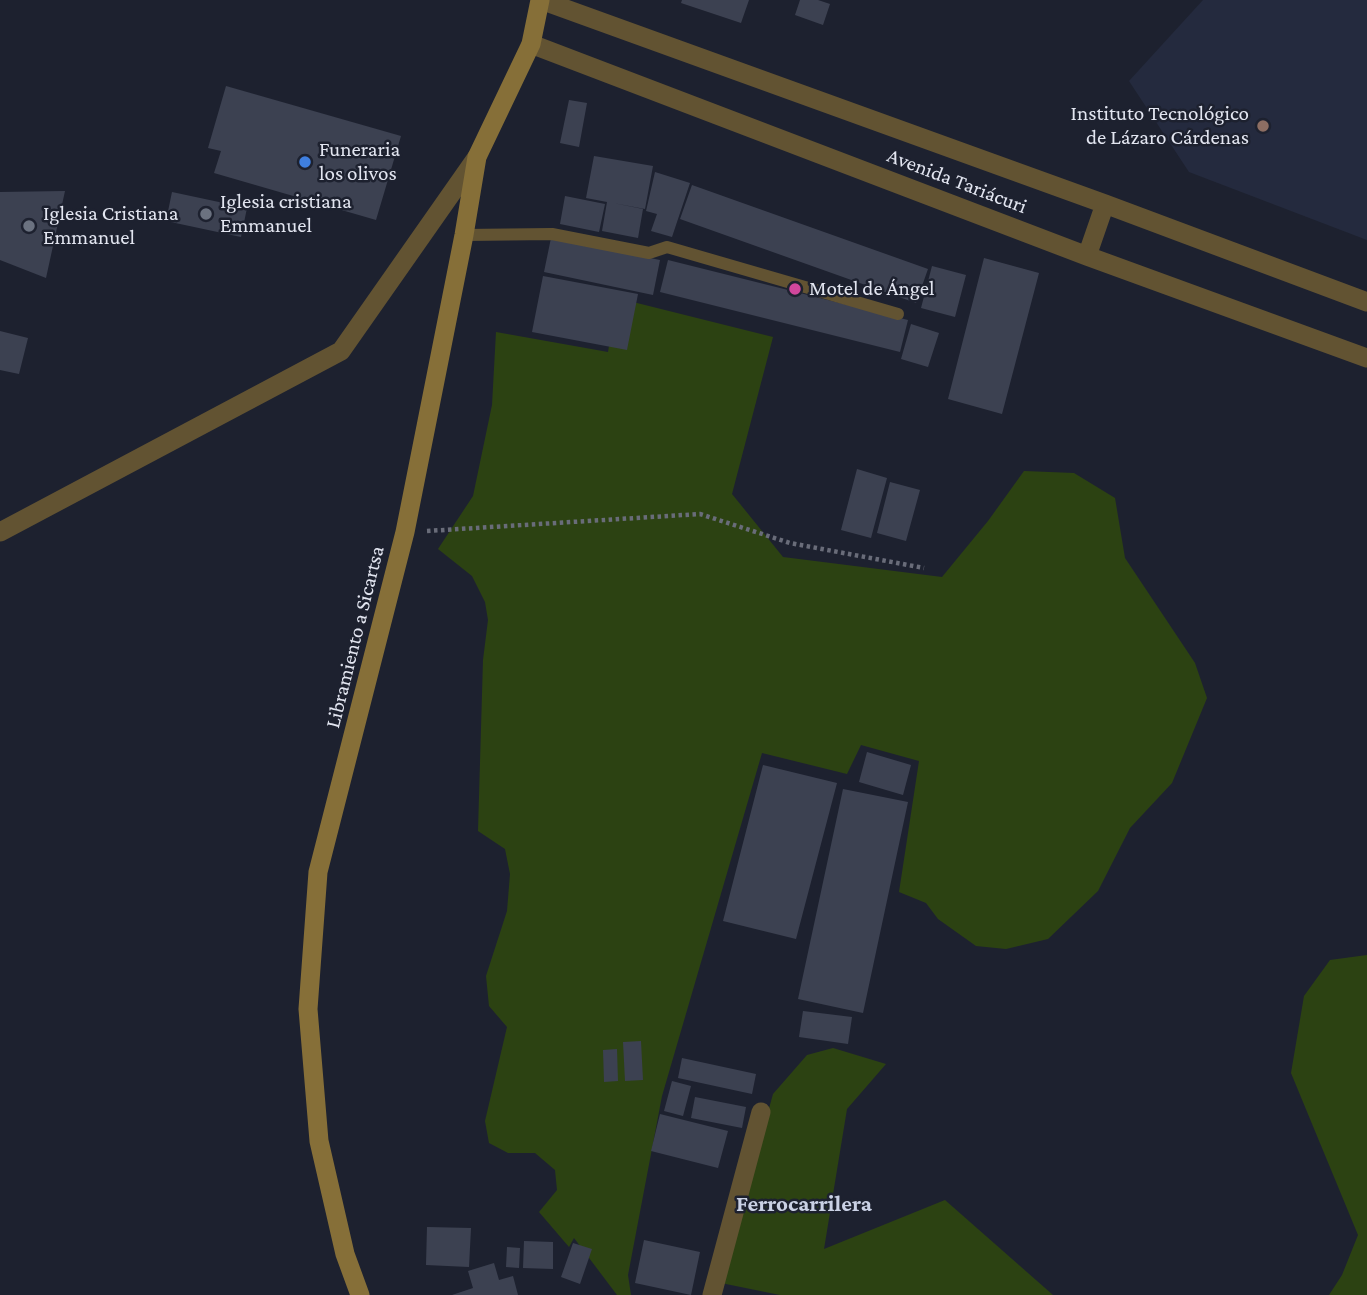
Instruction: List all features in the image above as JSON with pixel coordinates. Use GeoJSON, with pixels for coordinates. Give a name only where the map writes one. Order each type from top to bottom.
{"type":"FeatureCollection","features":[{"type":"Feature","properties":{"kind":"main road","name":"Libramiento a Sicartsa"},"geometry":{"type":"LineString","coordinates":[[360,1295],[345,1254],[319,1141],[307,1009],[318,872],[405,532],[477,157],[531,44],[541,0]]}},
{"type":"Feature","properties":{"kind":"street","name":"Avenida Tariácuri"},"geometry":{"type":"LineString","coordinates":[[541,0],[1367,302]]}},
{"type":"Feature","properties":{"kind":"street","name":"Avenida Tariácuri"},"geometry":{"type":"LineString","coordinates":[[531,44],[1087,256],[1367,358]]}},
{"type":"Feature","properties":{"kind":"street"},"geometry":{"type":"LineString","coordinates":[[0,532],[341,351],[477,157]]}},
{"type":"Feature","properties":{"kind":"street"},"geometry":{"type":"LineString","coordinates":[[1087,256],[1105,204]]}},
{"type":"Feature","properties":{"kind":"street"},"geometry":{"type":"LineString","coordinates":[[712,1295],[761,1112]]}},
{"type":"Feature","properties":{"kind":"lane"},"geometry":{"type":"LineString","coordinates":[[464,235],[552,234],[649,253],[667,247],[898,314]]}},
{"type":"Feature","properties":{"kind":"path"},"geometry":{"type":"LineString","coordinates":[[405,532],[700,514],[790,543],[924,568]]}},
{"type":"Feature","properties":{"kind":"shaded area","name":"Instituto Tecnológico de Lázaro Cárdenas"},"geometry":{"type":"Polygon","coordinates":[[[1203,0],[1367,0],[1367,240],[1189,172],[1129,81],[1203,0]]]}},
{"type":"Feature","properties":{"kind":"green space"},"geometry":{"type":"Polygon","coordinates":[[[617,298],[773,337],[732,494],[783,557],[942,577],[988,521],[1024,471],[1074,473],[1115,498],[1125,558],[1195,663],[1207,698],[1172,783],[1130,828],[1098,891],[1048,939],[1006,949],[976,946],[938,919],[926,903],[899,892],[919,761],[861,745],[847,774],[762,753],[662,1096],[628,1275],[631,1295],[617,1295],[574,1238],[569,1247],[539,1212],[557,1190],[555,1170],[535,1153],[508,1153],[489,1143],[485,1121],[507,1027],[489,1006],[486,976],[507,911],[510,874],[505,849],[478,831],[483,660],[488,620],[485,602],[472,576],[438,549],[473,496],[492,405],[496,332],[608,352],[617,298]]]}},
{"type":"Feature","properties":{"kind":"green space"},"geometry":{"type":"Polygon","coordinates":[[[1367,955],[1367,1295],[1329,1295],[1342,1275],[1358,1235],[1291,1073],[1304,996],[1330,960],[1367,955]]]}},
{"type":"Feature","properties":{"kind":"green space"},"geometry":{"type":"Polygon","coordinates":[[[833,1048],[886,1064],[847,1109],[824,1249],[945,1200],[1053,1295],[780,1295],[721,1283],[773,1094],[807,1055],[833,1048]]]}},
{"type":"Feature","properties":{"kind":"building"},"geometry":{"type":"Polygon","coordinates":[[[682,0],[749,0],[741,23],[681,3],[682,0]]]}},
{"type":"Feature","properties":{"kind":"building"},"geometry":{"type":"Polygon","coordinates":[[[800,0],[818,0],[830,4],[823,25],[795,15],[800,0]]]}},
{"type":"Feature","properties":{"kind":"building","name":"Funeraria los olivos"},"geometry":{"type":"Polygon","coordinates":[[[226,86],[401,136],[376,220],[214,173],[221,151],[208,148],[226,86]]]}},
{"type":"Feature","properties":{"kind":"building"},"geometry":{"type":"Polygon","coordinates":[[[569,100],[587,103],[579,147],[560,143],[569,100]]]}},
{"type":"Feature","properties":{"kind":"building"},"geometry":{"type":"Polygon","coordinates":[[[594,156],[653,166],[645,209],[613,203],[643,209],[638,238],[602,231],[607,202],[586,198],[594,156]]]}},
{"type":"Feature","properties":{"kind":"building"},"geometry":{"type":"Polygon","coordinates":[[[655,172],[690,183],[672,237],[651,231],[657,214],[646,211],[655,172]]]}},
{"type":"Feature","properties":{"kind":"building"},"geometry":{"type":"Polygon","coordinates":[[[692,185],[928,269],[916,303],[680,219],[692,185]]]}},
{"type":"Feature","properties":{"kind":"building","name":"Iglesia Cristiana Emmanuel"},"geometry":{"type":"Polygon","coordinates":[[[65,191],[46,278],[0,260],[0,192],[65,191]]]}},
{"type":"Feature","properties":{"kind":"building","name":"Iglesia cristiana Emmanuel"},"geometry":{"type":"Polygon","coordinates":[[[172,192],[247,208],[241,237],[166,221],[172,192]]]}},
{"type":"Feature","properties":{"kind":"building"},"geometry":{"type":"Polygon","coordinates":[[[565,196],[605,204],[599,232],[560,224],[565,196]]]}},
{"type":"Feature","properties":{"kind":"building"},"geometry":{"type":"Polygon","coordinates":[[[551,238],[660,260],[653,295],[544,272],[551,238]]]}},
{"type":"Feature","properties":{"kind":"building"},"geometry":{"type":"Polygon","coordinates":[[[984,258],[1039,273],[1002,414],[948,399],[984,258]]]}},
{"type":"Feature","properties":{"kind":"building"},"geometry":{"type":"Polygon","coordinates":[[[668,260],[908,320],[900,352],[660,292],[668,260]]]}},
{"type":"Feature","properties":{"kind":"building"},"geometry":{"type":"Polygon","coordinates":[[[932,266],[966,275],[955,317],[921,308],[932,266]]]}},
{"type":"Feature","properties":{"kind":"building"},"geometry":{"type":"Polygon","coordinates":[[[543,276],[638,294],[627,350],[532,332],[543,276]]]}},
{"type":"Feature","properties":{"kind":"building"},"geometry":{"type":"Polygon","coordinates":[[[911,324],[939,333],[928,367],[901,359],[911,324]]]}},
{"type":"Feature","properties":{"kind":"building"},"geometry":{"type":"Polygon","coordinates":[[[0,331],[28,338],[19,374],[0,370],[0,331]]]}},
{"type":"Feature","properties":{"kind":"building"},"geometry":{"type":"Polygon","coordinates":[[[857,469],[887,478],[871,538],[841,530],[857,469]]]}},
{"type":"Feature","properties":{"kind":"building"},"geometry":{"type":"Polygon","coordinates":[[[890,482],[920,490],[906,541],[877,533],[890,482]]]}},
{"type":"Feature","properties":{"kind":"building"},"geometry":{"type":"Polygon","coordinates":[[[867,752],[911,765],[903,795],[859,782],[867,752]]]}},
{"type":"Feature","properties":{"kind":"building"},"geometry":{"type":"Polygon","coordinates":[[[763,765],[837,783],[796,939],[723,921],[763,765]]]}},
{"type":"Feature","properties":{"kind":"building"},"geometry":{"type":"Polygon","coordinates":[[[843,789],[908,802],[863,1013],[798,999],[843,789]]]}},
{"type":"Feature","properties":{"kind":"building"},"geometry":{"type":"Polygon","coordinates":[[[803,1011],[852,1017],[848,1044],[799,1037],[803,1011]]]}},
{"type":"Feature","properties":{"kind":"building"},"geometry":{"type":"Polygon","coordinates":[[[641,1041],[643,1080],[625,1081],[623,1042],[641,1041]]]}},
{"type":"Feature","properties":{"kind":"building"},"geometry":{"type":"Polygon","coordinates":[[[617,1049],[618,1081],[604,1082],[603,1050],[617,1049]]]}},
{"type":"Feature","properties":{"kind":"building"},"geometry":{"type":"Polygon","coordinates":[[[682,1058],[756,1074],[752,1094],[678,1078],[682,1058]]]}},
{"type":"Feature","properties":{"kind":"building"},"geometry":{"type":"Polygon","coordinates":[[[672,1081],[691,1086],[683,1116],[664,1111],[672,1081]]]}},
{"type":"Feature","properties":{"kind":"building"},"geometry":{"type":"Polygon","coordinates":[[[695,1097],[746,1107],[742,1128],[691,1118],[695,1097]]]}},
{"type":"Feature","properties":{"kind":"building"},"geometry":{"type":"Polygon","coordinates":[[[660,1114],[728,1131],[718,1168],[651,1151],[660,1114]]]}},
{"type":"Feature","properties":{"kind":"building"},"geometry":{"type":"Polygon","coordinates":[[[427,1227],[471,1228],[469,1267],[426,1265],[427,1227]]]}},
{"type":"Feature","properties":{"kind":"building"},"geometry":{"type":"Polygon","coordinates":[[[644,1240],[700,1252],[691,1295],[635,1283],[644,1240]]]}},
{"type":"Feature","properties":{"kind":"building"},"geometry":{"type":"Polygon","coordinates":[[[524,1241],[553,1242],[553,1269],[523,1268],[524,1241]]]}},
{"type":"Feature","properties":{"kind":"building"},"geometry":{"type":"Polygon","coordinates":[[[573,1243],[592,1249],[580,1284],[561,1277],[573,1243]]]}},
{"type":"Feature","properties":{"kind":"building"},"geometry":{"type":"Polygon","coordinates":[[[507,1247],[520,1248],[519,1268],[506,1267],[507,1247]]]}},
{"type":"Feature","properties":{"kind":"building"},"geometry":{"type":"Polygon","coordinates":[[[494,1263],[499,1280],[513,1276],[518,1295],[452,1295],[473,1288],[468,1271],[494,1263]]]}},
{"type":"Feature","properties":{"kind":"place","name":"Instituto Tecnológico de Lázaro Cárdenas"},"geometry":{"type":"Point","coordinates":[1263,126]}},
{"type":"Feature","properties":{"kind":"place","name":"Funeraria los olivos"},"geometry":{"type":"Point","coordinates":[305,162]}},
{"type":"Feature","properties":{"kind":"place","name":"Iglesia cristiana Emmanuel"},"geometry":{"type":"Point","coordinates":[206,214]}},
{"type":"Feature","properties":{"kind":"place","name":"Iglesia Cristiana Emmanuel"},"geometry":{"type":"Point","coordinates":[29,226]}},
{"type":"Feature","properties":{"kind":"place","name":"Motel de Ángel"},"geometry":{"type":"Point","coordinates":[795,289]}},
{"type":"Feature","properties":{"kind":"district","name":"Ferrocarrilera"},"geometry":{"type":"Point","coordinates":[804,1204]}}]}
